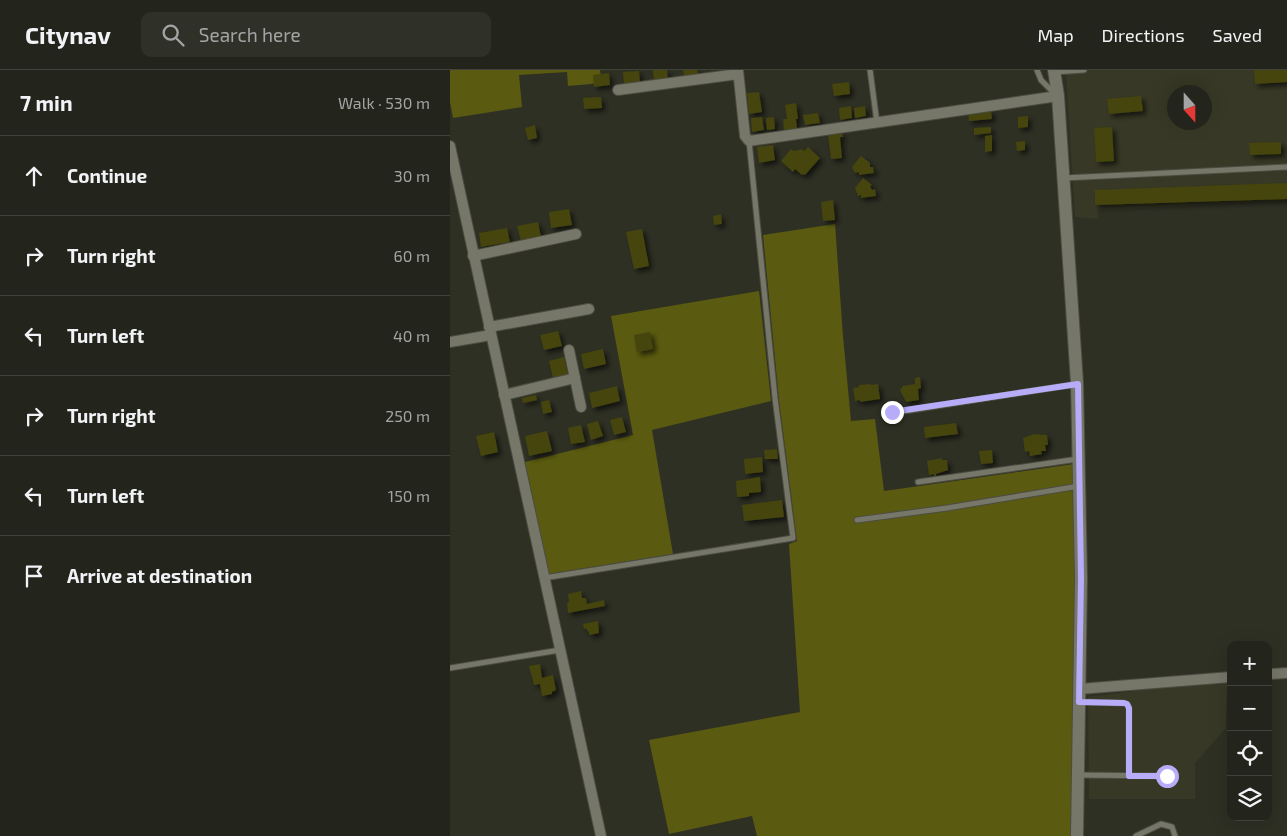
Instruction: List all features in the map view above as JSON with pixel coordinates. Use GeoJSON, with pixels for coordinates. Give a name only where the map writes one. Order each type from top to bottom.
{"type":"FeatureCollection","features":[{"type":"Feature","properties":{"kind":"street"},"geometry":{"type":"LineString","coordinates":[[1054,71],[1058,96],[1078,384],[1081,578],[1077,836]]}},
{"type":"Feature","properties":{"kind":"street"},"geometry":{"type":"LineString","coordinates":[[618,90],[738,72],[745,136],[749,141],[1058,96]]}},
{"type":"Feature","properties":{"kind":"street"},"geometry":{"type":"LineString","coordinates":[[450,146],[601,836]]}},
{"type":"Feature","properties":{"kind":"street"},"geometry":{"type":"LineString","coordinates":[[473,256],[576,234]]}},
{"type":"Feature","properties":{"kind":"street"},"geometry":{"type":"LineString","coordinates":[[450,342],[589,309]]}},
{"type":"Feature","properties":{"kind":"street"},"geometry":{"type":"LineString","coordinates":[[569,350],[581,407]]}},
{"type":"Feature","properties":{"kind":"street"},"geometry":{"type":"LineString","coordinates":[[504,395],[575,378]]}},
{"type":"Feature","properties":{"kind":"street"},"geometry":{"type":"LineString","coordinates":[[1272,674],[1287,673]]}},
{"type":"Feature","properties":{"kind":"street"},"geometry":{"type":"LineString","coordinates":[[1079,695],[1227,677]]}},
{"type":"Feature","properties":{"kind":"lane"},"geometry":{"type":"LineString","coordinates":[[870,70],[877,123]]}},
{"type":"Feature","properties":{"kind":"lane"},"geometry":{"type":"LineString","coordinates":[[1037,70],[1041,80],[1058,96]]}},
{"type":"Feature","properties":{"kind":"lane"},"geometry":{"type":"LineString","coordinates":[[1054,71],[1084,70]]}},
{"type":"Feature","properties":{"kind":"lane"},"geometry":{"type":"LineString","coordinates":[[544,578],[793,538],[775,398],[749,141]]}},
{"type":"Feature","properties":{"kind":"lane"},"geometry":{"type":"LineString","coordinates":[[1064,178],[1287,168]]}},
{"type":"Feature","properties":{"kind":"lane"},"geometry":{"type":"LineString","coordinates":[[892,412],[1078,384]]}},
{"type":"Feature","properties":{"kind":"lane"},"geometry":{"type":"LineString","coordinates":[[918,482],[1079,459]]}},
{"type":"Feature","properties":{"kind":"lane"},"geometry":{"type":"LineString","coordinates":[[857,520],[947,508],[1079,486]]}},
{"type":"Feature","properties":{"kind":"lane"},"geometry":{"type":"LineString","coordinates":[[450,668],[560,650]]}},
{"type":"Feature","properties":{"kind":"lane"},"geometry":{"type":"LineString","coordinates":[[1079,695],[1127,704],[1129,708],[1129,776]]}},
{"type":"Feature","properties":{"kind":"lane"},"geometry":{"type":"LineString","coordinates":[[1078,775],[1167,776]]}},
{"type":"Feature","properties":{"kind":"lane"},"geometry":{"type":"LineString","coordinates":[[1136,836],[1161,824],[1172,827],[1175,836]]}},
{"type":"Feature","properties":{"kind":"shaded area"},"geometry":{"type":"Polygon","coordinates":[[[450,70],[600,70],[602,83],[568,86],[567,72],[519,75],[522,107],[453,118],[450,102],[450,70]]]}},
{"type":"Feature","properties":{"kind":"shaded area"},"geometry":{"type":"Polygon","coordinates":[[[1066,70],[1287,70],[1287,201],[1098,210],[1098,219],[1075,217],[1066,70]]]}},
{"type":"Feature","properties":{"kind":"shaded area"},"geometry":{"type":"Polygon","coordinates":[[[835,224],[851,421],[875,419],[884,491],[1074,464],[1075,585],[1071,836],[757,836],[752,816],[669,834],[649,740],[800,712],[789,544],[797,541],[779,400],[763,235],[835,224]]]}},
{"type":"Feature","properties":{"kind":"shaded area"},"geometry":{"type":"Polygon","coordinates":[[[759,291],[771,401],[652,430],[673,554],[548,574],[525,462],[633,435],[611,316],[759,291]]]}},
{"type":"Feature","properties":{"kind":"shaded area"},"geometry":{"type":"Polygon","coordinates":[[[1227,679],[1225,729],[1195,763],[1195,799],[1089,799],[1088,697],[1227,679]]]}},
{"type":"Feature","properties":{"kind":"building"},"geometry":{"type":"Polygon","coordinates":[[[653,70],[667,70],[668,80],[654,82],[653,70]]]}},
{"type":"Feature","properties":{"kind":"building"},"geometry":{"type":"Polygon","coordinates":[[[683,70],[697,70],[698,74],[684,76],[683,70]]]}},
{"type":"Feature","properties":{"kind":"building"},"geometry":{"type":"Polygon","coordinates":[[[1254,70],[1287,70],[1287,82],[1255,84],[1254,70]]]}},
{"type":"Feature","properties":{"kind":"building"},"geometry":{"type":"Polygon","coordinates":[[[639,71],[640,83],[624,84],[623,72],[639,71]]]}},
{"type":"Feature","properties":{"kind":"building"},"geometry":{"type":"Polygon","coordinates":[[[609,73],[610,85],[594,87],[593,75],[609,73]]]}},
{"type":"Feature","properties":{"kind":"building"},"geometry":{"type":"Polygon","coordinates":[[[849,82],[850,94],[834,96],[832,84],[849,82]]]}},
{"type":"Feature","properties":{"kind":"building"},"geometry":{"type":"Polygon","coordinates":[[[759,92],[762,112],[749,114],[747,93],[759,92]]]}},
{"type":"Feature","properties":{"kind":"building"},"geometry":{"type":"Polygon","coordinates":[[[1141,96],[1143,111],[1109,114],[1107,99],[1141,96]]]}},
{"type":"Feature","properties":{"kind":"building"},"geometry":{"type":"Polygon","coordinates":[[[601,97],[602,108],[584,109],[583,98],[601,97]]]}},
{"type":"Feature","properties":{"kind":"building"},"geometry":{"type":"Polygon","coordinates":[[[796,103],[797,129],[784,130],[783,119],[787,119],[785,105],[796,103]]]}},
{"type":"Feature","properties":{"kind":"building"},"geometry":{"type":"Polygon","coordinates":[[[851,106],[852,118],[840,120],[839,108],[851,106]]]}},
{"type":"Feature","properties":{"kind":"building"},"geometry":{"type":"Polygon","coordinates":[[[865,106],[866,116],[855,118],[854,108],[865,106]]]}},
{"type":"Feature","properties":{"kind":"building"},"geometry":{"type":"Polygon","coordinates":[[[991,110],[992,119],[969,121],[968,112],[991,110]]]}},
{"type":"Feature","properties":{"kind":"building"},"geometry":{"type":"Polygon","coordinates":[[[818,113],[820,123],[805,125],[803,115],[818,113]]]}},
{"type":"Feature","properties":{"kind":"building"},"geometry":{"type":"Polygon","coordinates":[[[1028,116],[1028,127],[1018,128],[1018,117],[1028,116]]]}},
{"type":"Feature","properties":{"kind":"building"},"geometry":{"type":"Polygon","coordinates":[[[762,117],[764,130],[752,132],[751,118],[762,117]]]}},
{"type":"Feature","properties":{"kind":"building"},"geometry":{"type":"Polygon","coordinates":[[[774,117],[775,129],[767,130],[766,118],[774,117]]]}},
{"type":"Feature","properties":{"kind":"building"},"geometry":{"type":"Polygon","coordinates":[[[535,125],[537,138],[528,140],[525,128],[535,125]]]}},
{"type":"Feature","properties":{"kind":"building"},"geometry":{"type":"Polygon","coordinates":[[[991,127],[991,133],[974,135],[974,128],[991,127]]]}},
{"type":"Feature","properties":{"kind":"building"},"geometry":{"type":"Polygon","coordinates":[[[1112,127],[1114,161],[1096,162],[1094,128],[1112,127]]]}},
{"type":"Feature","properties":{"kind":"building"},"geometry":{"type":"Polygon","coordinates":[[[842,132],[843,137],[840,137],[842,158],[831,159],[828,134],[842,132]]]}},
{"type":"Feature","properties":{"kind":"building"},"geometry":{"type":"Polygon","coordinates":[[[992,135],[992,151],[985,152],[985,136],[992,135]]]}},
{"type":"Feature","properties":{"kind":"building"},"geometry":{"type":"Polygon","coordinates":[[[1025,141],[1025,150],[1017,151],[1016,142],[1025,141]]]}},
{"type":"Feature","properties":{"kind":"building"},"geometry":{"type":"Polygon","coordinates":[[[1281,142],[1281,154],[1250,155],[1249,143],[1281,142]]]}},
{"type":"Feature","properties":{"kind":"building"},"geometry":{"type":"Polygon","coordinates":[[[773,145],[775,160],[759,163],[757,147],[773,145]]]}},
{"type":"Feature","properties":{"kind":"building"},"geometry":{"type":"Polygon","coordinates":[[[808,147],[820,158],[805,175],[802,175],[795,169],[793,172],[781,161],[791,149],[794,151],[802,149],[804,151],[808,147]]]}},
{"type":"Feature","properties":{"kind":"building"},"geometry":{"type":"Polygon","coordinates":[[[861,156],[870,163],[874,173],[859,175],[859,172],[855,173],[852,167],[861,156]]]}},
{"type":"Feature","properties":{"kind":"building"},"geometry":{"type":"Polygon","coordinates":[[[863,178],[872,185],[870,186],[872,190],[875,189],[876,196],[861,198],[861,195],[858,196],[855,188],[863,178]]]}},
{"type":"Feature","properties":{"kind":"building"},"geometry":{"type":"Polygon","coordinates":[[[1287,183],[1287,199],[1095,205],[1095,190],[1287,183]]]}},
{"type":"Feature","properties":{"kind":"building"},"geometry":{"type":"Polygon","coordinates":[[[833,200],[835,220],[823,221],[821,202],[833,200]]]}},
{"type":"Feature","properties":{"kind":"building"},"geometry":{"type":"Polygon","coordinates":[[[569,209],[572,225],[551,228],[549,212],[569,209]]]}},
{"type":"Feature","properties":{"kind":"building"},"geometry":{"type":"Polygon","coordinates":[[[721,214],[722,224],[714,225],[713,216],[721,214]]]}},
{"type":"Feature","properties":{"kind":"building"},"geometry":{"type":"Polygon","coordinates":[[[538,222],[541,237],[521,241],[517,226],[538,222]]]}},
{"type":"Feature","properties":{"kind":"building"},"geometry":{"type":"Polygon","coordinates":[[[507,228],[510,242],[481,247],[479,233],[507,228]]]}},
{"type":"Feature","properties":{"kind":"building"},"geometry":{"type":"Polygon","coordinates":[[[642,229],[649,266],[634,269],[626,232],[642,229]]]}},
{"type":"Feature","properties":{"kind":"building"},"geometry":{"type":"Polygon","coordinates":[[[558,331],[562,346],[544,350],[540,335],[558,331]]]}},
{"type":"Feature","properties":{"kind":"building"},"geometry":{"type":"Polygon","coordinates":[[[650,332],[653,349],[637,352],[634,335],[650,332]]]}},
{"type":"Feature","properties":{"kind":"building"},"geometry":{"type":"Polygon","coordinates":[[[603,349],[606,364],[584,369],[581,354],[603,349]]]}},
{"type":"Feature","properties":{"kind":"building"},"geometry":{"type":"Polygon","coordinates":[[[564,357],[568,374],[553,378],[549,361],[564,357]]]}},
{"type":"Feature","properties":{"kind":"building"},"geometry":{"type":"Polygon","coordinates":[[[920,377],[919,400],[906,402],[900,390],[903,386],[915,384],[915,378],[920,377]]]}},
{"type":"Feature","properties":{"kind":"building"},"geometry":{"type":"Polygon","coordinates":[[[878,384],[880,399],[855,401],[853,388],[859,387],[859,385],[878,384]]]}},
{"type":"Feature","properties":{"kind":"building"},"geometry":{"type":"Polygon","coordinates":[[[617,386],[620,401],[592,408],[589,393],[617,386]]]}},
{"type":"Feature","properties":{"kind":"building"},"geometry":{"type":"Polygon","coordinates":[[[536,395],[537,400],[523,403],[522,398],[536,395]]]}},
{"type":"Feature","properties":{"kind":"building"},"geometry":{"type":"Polygon","coordinates":[[[549,400],[552,412],[543,414],[541,402],[549,400]]]}},
{"type":"Feature","properties":{"kind":"building"},"geometry":{"type":"Polygon","coordinates":[[[622,417],[626,432],[614,435],[610,420],[622,417]]]}},
{"type":"Feature","properties":{"kind":"building"},"geometry":{"type":"Polygon","coordinates":[[[598,421],[603,436],[591,440],[587,424],[598,421]]]}},
{"type":"Feature","properties":{"kind":"building"},"geometry":{"type":"Polygon","coordinates":[[[956,423],[958,434],[925,438],[924,427],[956,423]]]}},
{"type":"Feature","properties":{"kind":"building"},"geometry":{"type":"Polygon","coordinates":[[[581,425],[585,442],[571,444],[568,428],[581,425]]]}},
{"type":"Feature","properties":{"kind":"building"},"geometry":{"type":"Polygon","coordinates":[[[547,431],[552,451],[529,456],[525,436],[547,431]]]}},
{"type":"Feature","properties":{"kind":"building"},"geometry":{"type":"Polygon","coordinates":[[[494,432],[498,452],[481,456],[476,436],[494,432]]]}},
{"type":"Feature","properties":{"kind":"building"},"geometry":{"type":"Polygon","coordinates":[[[1034,434],[1047,435],[1048,445],[1045,445],[1046,451],[1041,451],[1042,454],[1030,456],[1029,451],[1025,452],[1023,438],[1034,434]]]}},
{"type":"Feature","properties":{"kind":"building"},"geometry":{"type":"Polygon","coordinates":[[[777,449],[778,459],[765,459],[764,450],[777,449]]]}},
{"type":"Feature","properties":{"kind":"building"},"geometry":{"type":"Polygon","coordinates":[[[992,450],[993,463],[981,464],[979,451],[992,450]]]}},
{"type":"Feature","properties":{"kind":"building"},"geometry":{"type":"Polygon","coordinates":[[[762,457],[763,472],[745,474],[744,459],[762,457]]]}},
{"type":"Feature","properties":{"kind":"building"},"geometry":{"type":"Polygon","coordinates":[[[942,458],[942,460],[947,460],[948,470],[936,474],[934,477],[934,474],[929,475],[927,461],[942,458]]]}},
{"type":"Feature","properties":{"kind":"building"},"geometry":{"type":"Polygon","coordinates":[[[760,477],[761,492],[737,497],[736,481],[760,477]]]}},
{"type":"Feature","properties":{"kind":"building"},"geometry":{"type":"Polygon","coordinates":[[[782,500],[784,517],[744,521],[742,505],[782,500]]]}},
{"type":"Feature","properties":{"kind":"building"},"geometry":{"type":"Polygon","coordinates":[[[581,591],[582,598],[586,598],[587,604],[604,600],[605,606],[568,613],[568,594],[581,591]]]}},
{"type":"Feature","properties":{"kind":"building"},"geometry":{"type":"Polygon","coordinates":[[[598,621],[599,633],[590,635],[586,628],[584,629],[583,624],[598,621]]]}},
{"type":"Feature","properties":{"kind":"building"},"geometry":{"type":"Polygon","coordinates":[[[540,664],[542,678],[553,675],[556,690],[552,694],[542,696],[540,684],[534,685],[529,666],[540,664]]]}},
{"type":"Feature","properties":{"kind":"route"},"geometry":{"type":"LineString","coordinates":[[892,412],[1078,384],[1081,578],[1079,702],[1127,704],[1129,708],[1129,776],[1167,776]]}}]}
